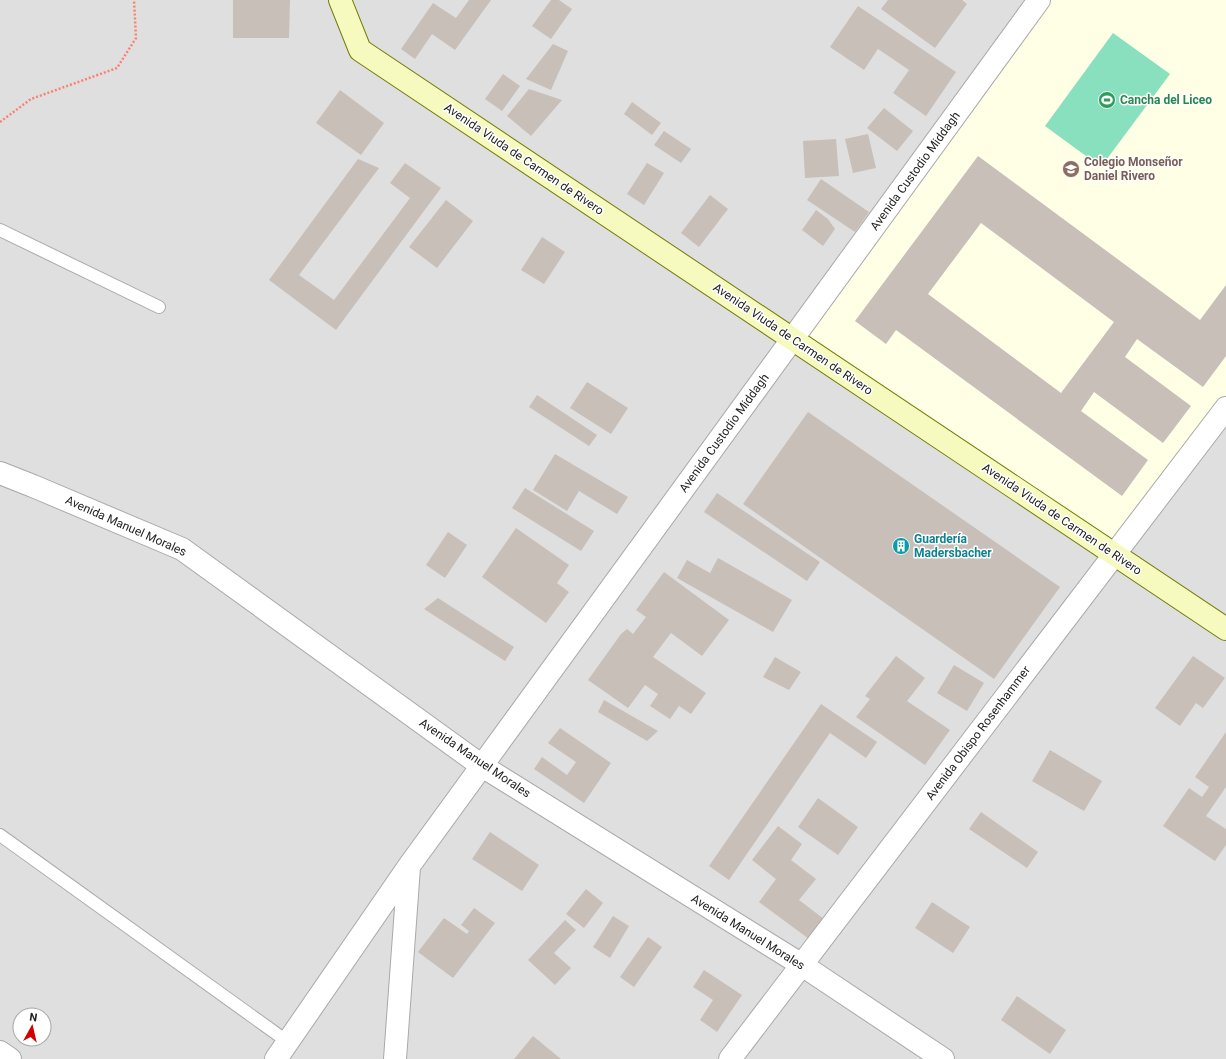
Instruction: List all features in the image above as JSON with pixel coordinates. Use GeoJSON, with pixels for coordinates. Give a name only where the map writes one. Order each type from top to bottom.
{"type":"FeatureCollection","features":[{"type":"Feature","properties":{"kind":"street","name":"Avenida Viuda de Carmen de Rivero"},"geometry":{"type":"LineString","coordinates":[[340,0],[360,50],[1226,629]]}},
{"type":"Feature","properties":{"kind":"street","name":"Avenida Custodio Middagh"},"geometry":{"type":"LineString","coordinates":[[282,1050],[409,866],[1039,0]]}},
{"type":"Feature","properties":{"kind":"street","name":"Avenida Obispo Rosenhammer"},"geometry":{"type":"LineString","coordinates":[[730,1059],[1226,408]]}},
{"type":"Feature","properties":{"kind":"street","name":"Avenida Manuel Morales"},"geometry":{"type":"LineString","coordinates":[[0,473],[182,549],[482,766],[802,965],[943,1059]]}},
{"type":"Feature","properties":{"kind":"street"},"geometry":{"type":"LineString","coordinates":[[395,1059],[409,866]]}},
{"type":"Feature","properties":{"kind":"street"},"geometry":{"type":"LineString","coordinates":[[0,1052],[10,1059]]}},
{"type":"Feature","properties":{"kind":"lane"},"geometry":{"type":"LineString","coordinates":[[0,230],[160,307]]}},
{"type":"Feature","properties":{"kind":"lane"},"geometry":{"type":"LineString","coordinates":[[0,835],[282,1050]]}},
{"type":"Feature","properties":{"kind":"path"},"geometry":{"type":"LineString","coordinates":[[0,122],[31,99],[117,68],[136,38],[134,0]]}},
{"type":"Feature","properties":{"kind":"shaded area"},"geometry":{"type":"Polygon","coordinates":[[[0,0],[1226,0],[1226,1059],[0,1059],[0,0]]]}},
{"type":"Feature","properties":{"kind":"shaded area","name":"Colegio Monseñor Daniel Rivero"},"geometry":{"type":"Polygon","coordinates":[[[1039,0],[1226,0],[1226,408],[1114,554],[793,339],[1039,0]]]}},
{"type":"Feature","properties":{"kind":"green space","name":"Cancha del Liceo"},"geometry":{"type":"Polygon","coordinates":[[[1113,33],[1170,74],[1101,167],[1045,126],[1113,33]]]}},
{"type":"Feature","properties":{"kind":"building"},"geometry":{"type":"Polygon","coordinates":[[[233,0],[290,0],[289,38],[233,38],[233,0]]]}},
{"type":"Feature","properties":{"kind":"building"},"geometry":{"type":"Polygon","coordinates":[[[469,0],[491,0],[455,50],[432,34],[415,59],[401,49],[433,3],[456,18],[469,0]]]}},
{"type":"Feature","properties":{"kind":"building"},"geometry":{"type":"Polygon","coordinates":[[[551,0],[559,0],[572,9],[551,39],[532,26],[551,0]]]}},
{"type":"Feature","properties":{"kind":"building"},"geometry":{"type":"Polygon","coordinates":[[[888,0],[962,0],[967,4],[935,48],[881,9],[888,0]]]}},
{"type":"Feature","properties":{"kind":"building"},"geometry":{"type":"Polygon","coordinates":[[[858,6],[956,72],[926,116],[893,93],[909,70],[878,49],[864,70],[830,47],[858,6]]]}},
{"type":"Feature","properties":{"kind":"building"},"geometry":{"type":"Polygon","coordinates":[[[553,44],[568,51],[551,90],[526,79],[553,44]]]}},
{"type":"Feature","properties":{"kind":"building"},"geometry":{"type":"Polygon","coordinates":[[[503,74],[520,86],[502,111],[485,99],[503,74]]]}},
{"type":"Feature","properties":{"kind":"building"},"geometry":{"type":"Polygon","coordinates":[[[529,89],[562,100],[531,136],[507,116],[529,89]]]}},
{"type":"Feature","properties":{"kind":"building"},"geometry":{"type":"Polygon","coordinates":[[[340,90],[384,123],[361,155],[316,123],[340,90]]]}},
{"type":"Feature","properties":{"kind":"building"},"geometry":{"type":"Polygon","coordinates":[[[632,102],[661,123],[652,135],[624,114],[632,102]]]}},
{"type":"Feature","properties":{"kind":"building"},"geometry":{"type":"Polygon","coordinates":[[[884,108],[913,131],[897,151],[867,128],[884,108]]]}},
{"type":"Feature","properties":{"kind":"building"},"geometry":{"type":"Polygon","coordinates":[[[664,131],[691,149],[681,163],[654,145],[664,131]]]}},
{"type":"Feature","properties":{"kind":"building"},"geometry":{"type":"Polygon","coordinates":[[[868,134],[876,168],[853,173],[845,139],[868,134]]]}},
{"type":"Feature","properties":{"kind":"building"},"geometry":{"type":"Polygon","coordinates":[[[836,139],[839,176],[805,178],[803,141],[836,139]]]}},
{"type":"Feature","properties":{"kind":"building"},"geometry":{"type":"Polygon","coordinates":[[[978,156],[1200,320],[1226,285],[1226,356],[1203,387],[1137,339],[1125,357],[1191,406],[1163,443],[1094,392],[1081,411],[1148,460],[1122,496],[896,330],[886,344],[855,321],[978,156]],[[981,223],[928,294],[1061,393],[1114,322],[981,223]]]}},
{"type":"Feature","properties":{"kind":"building"},"geometry":{"type":"Polygon","coordinates":[[[358,159],[379,168],[299,275],[334,300],[410,198],[390,183],[405,163],[441,188],[336,330],[269,280],[358,159]]]}},
{"type":"Feature","properties":{"kind":"building"},"geometry":{"type":"Polygon","coordinates":[[[647,163],[664,173],[644,205],[627,194],[647,163]]]}},
{"type":"Feature","properties":{"kind":"building"},"geometry":{"type":"Polygon","coordinates":[[[821,179],[869,212],[855,232],[807,200],[821,179]]]}},
{"type":"Feature","properties":{"kind":"building"},"geometry":{"type":"Polygon","coordinates":[[[710,195],[728,209],[699,247],[681,233],[710,195]]]}},
{"type":"Feature","properties":{"kind":"building"},"geometry":{"type":"Polygon","coordinates":[[[446,200],[473,221],[437,268],[409,247],[446,200]]]}},
{"type":"Feature","properties":{"kind":"building"},"geometry":{"type":"Polygon","coordinates":[[[816,210],[828,219],[835,229],[823,246],[802,230],[816,210]]]}},
{"type":"Feature","properties":{"kind":"building"},"geometry":{"type":"Polygon","coordinates":[[[542,237],[565,252],[544,284],[521,270],[542,237]]]}},
{"type":"Feature","properties":{"kind":"building"},"geometry":{"type":"Polygon","coordinates":[[[587,382],[628,408],[611,434],[570,408],[587,382]]]}},
{"type":"Feature","properties":{"kind":"building"},"geometry":{"type":"Polygon","coordinates":[[[537,395],[597,435],[589,446],[529,407],[537,395]]]}},
{"type":"Feature","properties":{"kind":"building","name":"Guardería Madersbacher"},"geometry":{"type":"Polygon","coordinates":[[[808,412],[1060,587],[994,679],[743,504],[808,412]]]}},
{"type":"Feature","properties":{"kind":"building"},"geometry":{"type":"Polygon","coordinates":[[[555,454],[628,497],[617,514],[579,491],[567,511],[533,490],[555,454]]]}},
{"type":"Feature","properties":{"kind":"building"},"geometry":{"type":"Polygon","coordinates":[[[525,488],[594,531],[581,551],[512,508],[525,488]]]}},
{"type":"Feature","properties":{"kind":"building"},"geometry":{"type":"Polygon","coordinates":[[[717,493],[820,562],[807,581],[704,512],[717,493]]]}},
{"type":"Feature","properties":{"kind":"building"},"geometry":{"type":"Polygon","coordinates":[[[516,528],[569,565],[557,583],[569,592],[546,623],[482,577],[516,528]]]}},
{"type":"Feature","properties":{"kind":"building"},"geometry":{"type":"Polygon","coordinates":[[[448,532],[467,545],[445,578],[426,565],[448,532]]]}},
{"type":"Feature","properties":{"kind":"building"},"geometry":{"type":"Polygon","coordinates":[[[718,558],[792,600],[773,632],[677,578],[687,560],[710,573],[718,558]]]}},
{"type":"Feature","properties":{"kind":"building"},"geometry":{"type":"Polygon","coordinates":[[[664,572],[729,620],[702,656],[671,633],[653,657],[706,693],[691,714],[679,706],[670,719],[650,706],[658,694],[645,685],[628,708],[588,680],[621,634],[627,629],[633,634],[646,617],[636,610],[664,572]]]}},
{"type":"Feature","properties":{"kind":"building"},"geometry":{"type":"Polygon","coordinates":[[[438,598],[514,647],[505,661],[424,609],[438,598]]]}},
{"type":"Feature","properties":{"kind":"building"},"geometry":{"type":"Polygon","coordinates":[[[896,656],[925,678],[907,701],[950,730],[925,765],[856,717],[870,699],[865,696],[896,656]]]}},
{"type":"Feature","properties":{"kind":"building"},"geometry":{"type":"Polygon","coordinates":[[[1193,656],[1225,678],[1203,708],[1196,703],[1180,726],[1155,708],[1193,656]]]}},
{"type":"Feature","properties":{"kind":"building"},"geometry":{"type":"Polygon","coordinates":[[[775,657],[801,672],[789,690],[763,677],[775,657]]]}},
{"type":"Feature","properties":{"kind":"building"},"geometry":{"type":"Polygon","coordinates":[[[954,665],[984,683],[967,711],[937,693],[954,665]]]}},
{"type":"Feature","properties":{"kind":"building"},"geometry":{"type":"Polygon","coordinates":[[[604,700],[658,731],[647,741],[598,712],[604,700]]]}},
{"type":"Feature","properties":{"kind":"building"},"geometry":{"type":"Polygon","coordinates":[[[821,704],[877,742],[866,758],[830,733],[729,880],[709,866],[821,704]]]}},
{"type":"Feature","properties":{"kind":"building"},"geometry":{"type":"Polygon","coordinates":[[[560,728],[611,763],[584,803],[534,769],[542,757],[567,775],[576,762],[548,743],[560,728]]]}},
{"type":"Feature","properties":{"kind":"building"},"geometry":{"type":"Polygon","coordinates":[[[1226,732],[1226,787],[1206,816],[1226,829],[1226,845],[1215,861],[1163,826],[1189,788],[1202,797],[1209,787],[1195,777],[1226,732]]]}},
{"type":"Feature","properties":{"kind":"building"},"geometry":{"type":"Polygon","coordinates":[[[1050,750],[1102,781],[1084,811],[1032,781],[1050,750]]]}},
{"type":"Feature","properties":{"kind":"building"},"geometry":{"type":"Polygon","coordinates":[[[818,798],[858,827],[838,855],[798,827],[818,798]]]}},
{"type":"Feature","properties":{"kind":"building"},"geometry":{"type":"Polygon","coordinates":[[[981,812],[1038,852],[1027,868],[969,829],[981,812]]]}},
{"type":"Feature","properties":{"kind":"building"},"geometry":{"type":"Polygon","coordinates":[[[778,826],[802,844],[791,860],[816,879],[799,900],[824,919],[809,939],[759,902],[776,879],[752,860],[778,826]]]}},
{"type":"Feature","properties":{"kind":"building"},"geometry":{"type":"Polygon","coordinates":[[[490,832],[539,865],[522,891],[472,859],[490,832]]]}},
{"type":"Feature","properties":{"kind":"building"},"geometry":{"type":"Polygon","coordinates":[[[586,889],[603,903],[584,928],[566,914],[586,889]]]}},
{"type":"Feature","properties":{"kind":"building"},"geometry":{"type":"Polygon","coordinates":[[[932,902],[970,927],[953,953],[915,928],[932,902]]]}},
{"type":"Feature","properties":{"kind":"building"},"geometry":{"type":"Polygon","coordinates":[[[474,908],[495,923],[453,978],[418,952],[444,918],[467,934],[469,931],[461,925],[474,908]]]}},
{"type":"Feature","properties":{"kind":"building"},"geometry":{"type":"Polygon","coordinates":[[[613,916],[629,926],[610,958],[593,947],[613,916]]]}},
{"type":"Feature","properties":{"kind":"building"},"geometry":{"type":"Polygon","coordinates":[[[565,920],[576,930],[554,953],[571,968],[555,985],[528,960],[565,920]]]}},
{"type":"Feature","properties":{"kind":"building"},"geometry":{"type":"Polygon","coordinates":[[[648,937],[662,947],[634,987],[620,977],[648,937]]]}},
{"type":"Feature","properties":{"kind":"building"},"geometry":{"type":"Polygon","coordinates":[[[704,970],[742,995],[717,1032],[700,1020],[713,1000],[693,987],[704,970]]]}},
{"type":"Feature","properties":{"kind":"building"},"geometry":{"type":"Polygon","coordinates":[[[1017,996],[1066,1030],[1050,1054],[1001,1020],[1017,996]]]}},
{"type":"Feature","properties":{"kind":"building"},"geometry":{"type":"Polygon","coordinates":[[[533,1036],[561,1059],[514,1059],[533,1036]]]}},
{"type":"Feature","properties":{"kind":"place","name":"Cancha del Liceo"},"geometry":{"type":"Point","coordinates":[1107,100]}},
{"type":"Feature","properties":{"kind":"place","name":"Colegio Monseñor Daniel Rivero"},"geometry":{"type":"Point","coordinates":[1071,169]}},
{"type":"Feature","properties":{"kind":"place","name":"Guardería Madersbacher"},"geometry":{"type":"Point","coordinates":[901,546]}}]}
